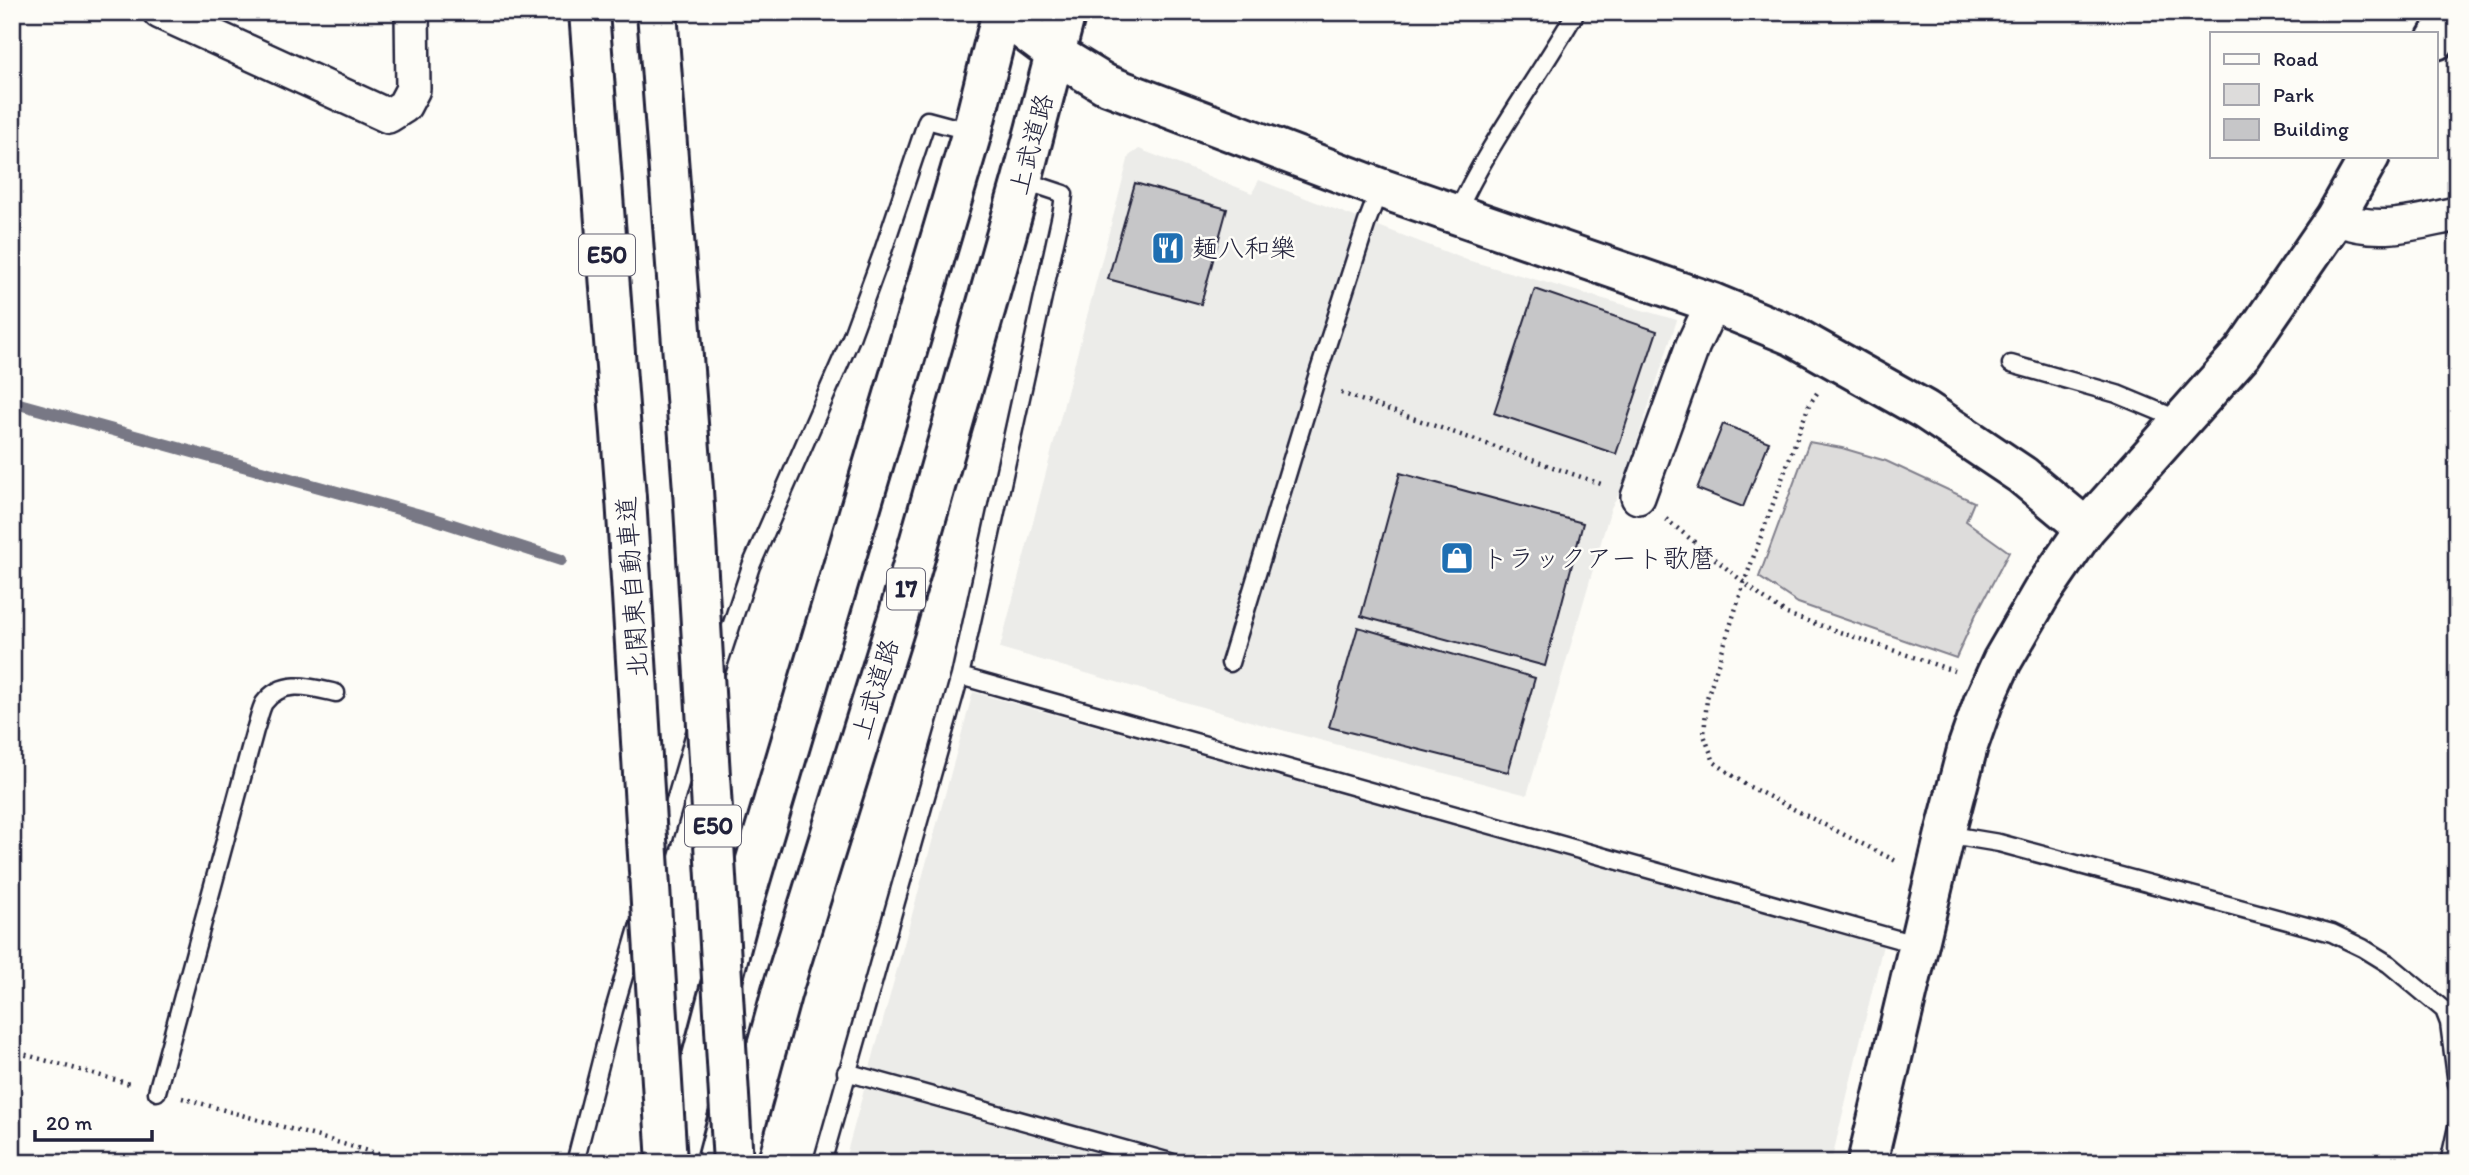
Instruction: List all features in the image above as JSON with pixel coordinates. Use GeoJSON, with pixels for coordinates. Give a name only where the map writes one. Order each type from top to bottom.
{"type":"FeatureCollection","features":[{"type":"Feature","properties":{"kind":"main road","name":"北関東自動車道"},"geometry":{"type":"LineString","coordinates":[[589,12],[626,498],[667,1163]]}},
{"type":"Feature","properties":{"kind":"main road","name":"E50"},"geometry":{"type":"LineString","coordinates":[[657,12],[692,490],[734,1163]]}},
{"type":"Feature","properties":{"kind":"main road","name":"上武道路"},"geometry":{"type":"LineString","coordinates":[[734,1163],[782,991],[898,617],[1022,180],[1066,12]]}},
{"type":"Feature","properties":{"kind":"main road"},"geometry":{"type":"LineString","coordinates":[[2438,37],[2453,12]]}},
{"type":"Feature","properties":{"kind":"main road"},"geometry":{"type":"LineString","coordinates":[[674,1163],[737,924],[972,132],[1001,13],[1105,84],[1380,188],[1713,303],[1793,336],[1925,410],[2022,475],[2087,527]]}},
{"type":"Feature","properties":{"kind":"main road"},"geometry":{"type":"LineString","coordinates":[[1867,1163],[1968,746],[2002,661],[2042,592],[2087,527],[2243,352],[2335,218],[2369,158]]}},
{"type":"Feature","properties":{"kind":"main road"},"geometry":{"type":"LineString","coordinates":[[647,1163],[737,924]]}},
{"type":"Feature","properties":{"kind":"street"},"geometry":{"type":"LineString","coordinates":[[160,12],[388,116],[404,106],[412,89],[412,12]]}},
{"type":"Feature","properties":{"kind":"street"},"geometry":{"type":"LineString","coordinates":[[2335,218],[2372,228],[2392,227],[2457,214]]}},
{"type":"Feature","properties":{"kind":"street"},"geometry":{"type":"LineString","coordinates":[[1638,496],[1693,345],[1713,303]]}},
{"type":"Feature","properties":{"kind":"lane"},"geometry":{"type":"LineString","coordinates":[[1457,215],[1471,181],[1576,12]]}},
{"type":"Feature","properties":{"kind":"lane"},"geometry":{"type":"LineString","coordinates":[[575,1163],[614,1010],[690,750],[751,566],[850,338],[888,238],[927,120],[972,132]]}},
{"type":"Feature","properties":{"kind":"lane"},"geometry":{"type":"LineString","coordinates":[[822,1163],[960,676],[1062,210],[1064,194],[1022,180]]}},
{"type":"Feature","properties":{"kind":"lane"},"geometry":{"type":"LineString","coordinates":[[1230,663],[1322,358],[1380,188]]}},
{"type":"Feature","properties":{"kind":"lane"},"geometry":{"type":"LineString","coordinates":[[2011,364],[2117,394],[2182,421]]}},
{"type":"Feature","properties":{"kind":"lane"},"geometry":{"type":"LineString","coordinates":[[960,676],[1918,945]]}},
{"type":"Feature","properties":{"kind":"lane"},"geometry":{"type":"LineString","coordinates":[[157,1092],[264,704],[280,690],[304,685],[336,693]]}},
{"type":"Feature","properties":{"kind":"lane"},"geometry":{"type":"LineString","coordinates":[[1945,834],[1999,843],[2332,933],[2363,948],[2389,964],[2444,1010],[2449,1023],[2457,1084]]}},
{"type":"Feature","properties":{"kind":"lane"},"geometry":{"type":"LineString","coordinates":[[846,1072],[1174,1163]]}},
{"type":"Feature","properties":{"kind":"lane"},"geometry":{"type":"LineString","coordinates":[[2449,1163],[2457,1128]]}},
{"type":"Feature","properties":{"kind":"path"},"geometry":{"type":"LineString","coordinates":[[1837,359],[1810,405],[1744,583],[1707,698],[1704,735],[1714,762],[1746,785],[1905,865],[1935,874]]}},
{"type":"Feature","properties":{"kind":"path"},"geometry":{"type":"LineString","coordinates":[[12,1051],[410,1163]]}},
{"type":"Feature","properties":{"kind":"shaded area"},"geometry":{"type":"Polygon","coordinates":[[[1139,149],[1252,193],[1259,180],[1467,260],[1677,320],[1621,490],[1611,508],[1527,795],[1267,726],[1000,648],[1129,156],[1139,149]]]}},
{"type":"Feature","properties":{"kind":"shaded area"},"geometry":{"type":"Polygon","coordinates":[[[973,692],[1883,945],[1831,1163],[844,1163],[973,692]]]}},
{"type":"Feature","properties":{"kind":"green space"},"geometry":{"type":"Polygon","coordinates":[[[1809,442],[1886,461],[1974,502],[1966,521],[2009,552],[1956,658],[1798,603],[1759,577],[1809,442]]]}},
{"type":"Feature","properties":{"kind":"building"},"geometry":{"type":"Polygon","coordinates":[[[1135,183],[1227,209],[1201,304],[1108,279],[1135,183]]]}},
{"type":"Feature","properties":{"kind":"building"},"geometry":{"type":"Polygon","coordinates":[[[1535,289],[1657,331],[1616,454],[1494,413],[1535,289]]]}},
{"type":"Feature","properties":{"kind":"building"},"geometry":{"type":"Polygon","coordinates":[[[1723,424],[1769,442],[1743,507],[1697,489],[1723,424]]]}},
{"type":"Feature","properties":{"kind":"building"},"geometry":{"type":"Polygon","coordinates":[[[1400,473],[1583,523],[1545,666],[1361,616],[1400,473]]]}},
{"type":"Feature","properties":{"kind":"building"},"geometry":{"type":"Polygon","coordinates":[[[1358,627],[1535,678],[1508,772],[1329,727],[1358,627]]]}},
{"type":"Feature","properties":{"kind":"waterway"},"geometry":{"type":"LineString","coordinates":[[12,402],[431,518],[561,560]]}},
{"type":"Feature","properties":{"kind":"place","name":"麺八和樂"},"geometry":{"type":"Point","coordinates":[1168,248]}},
{"type":"Feature","properties":{"kind":"place","name":"トラックアート歌麿"},"geometry":{"type":"Point","coordinates":[1457,558]}}]}
